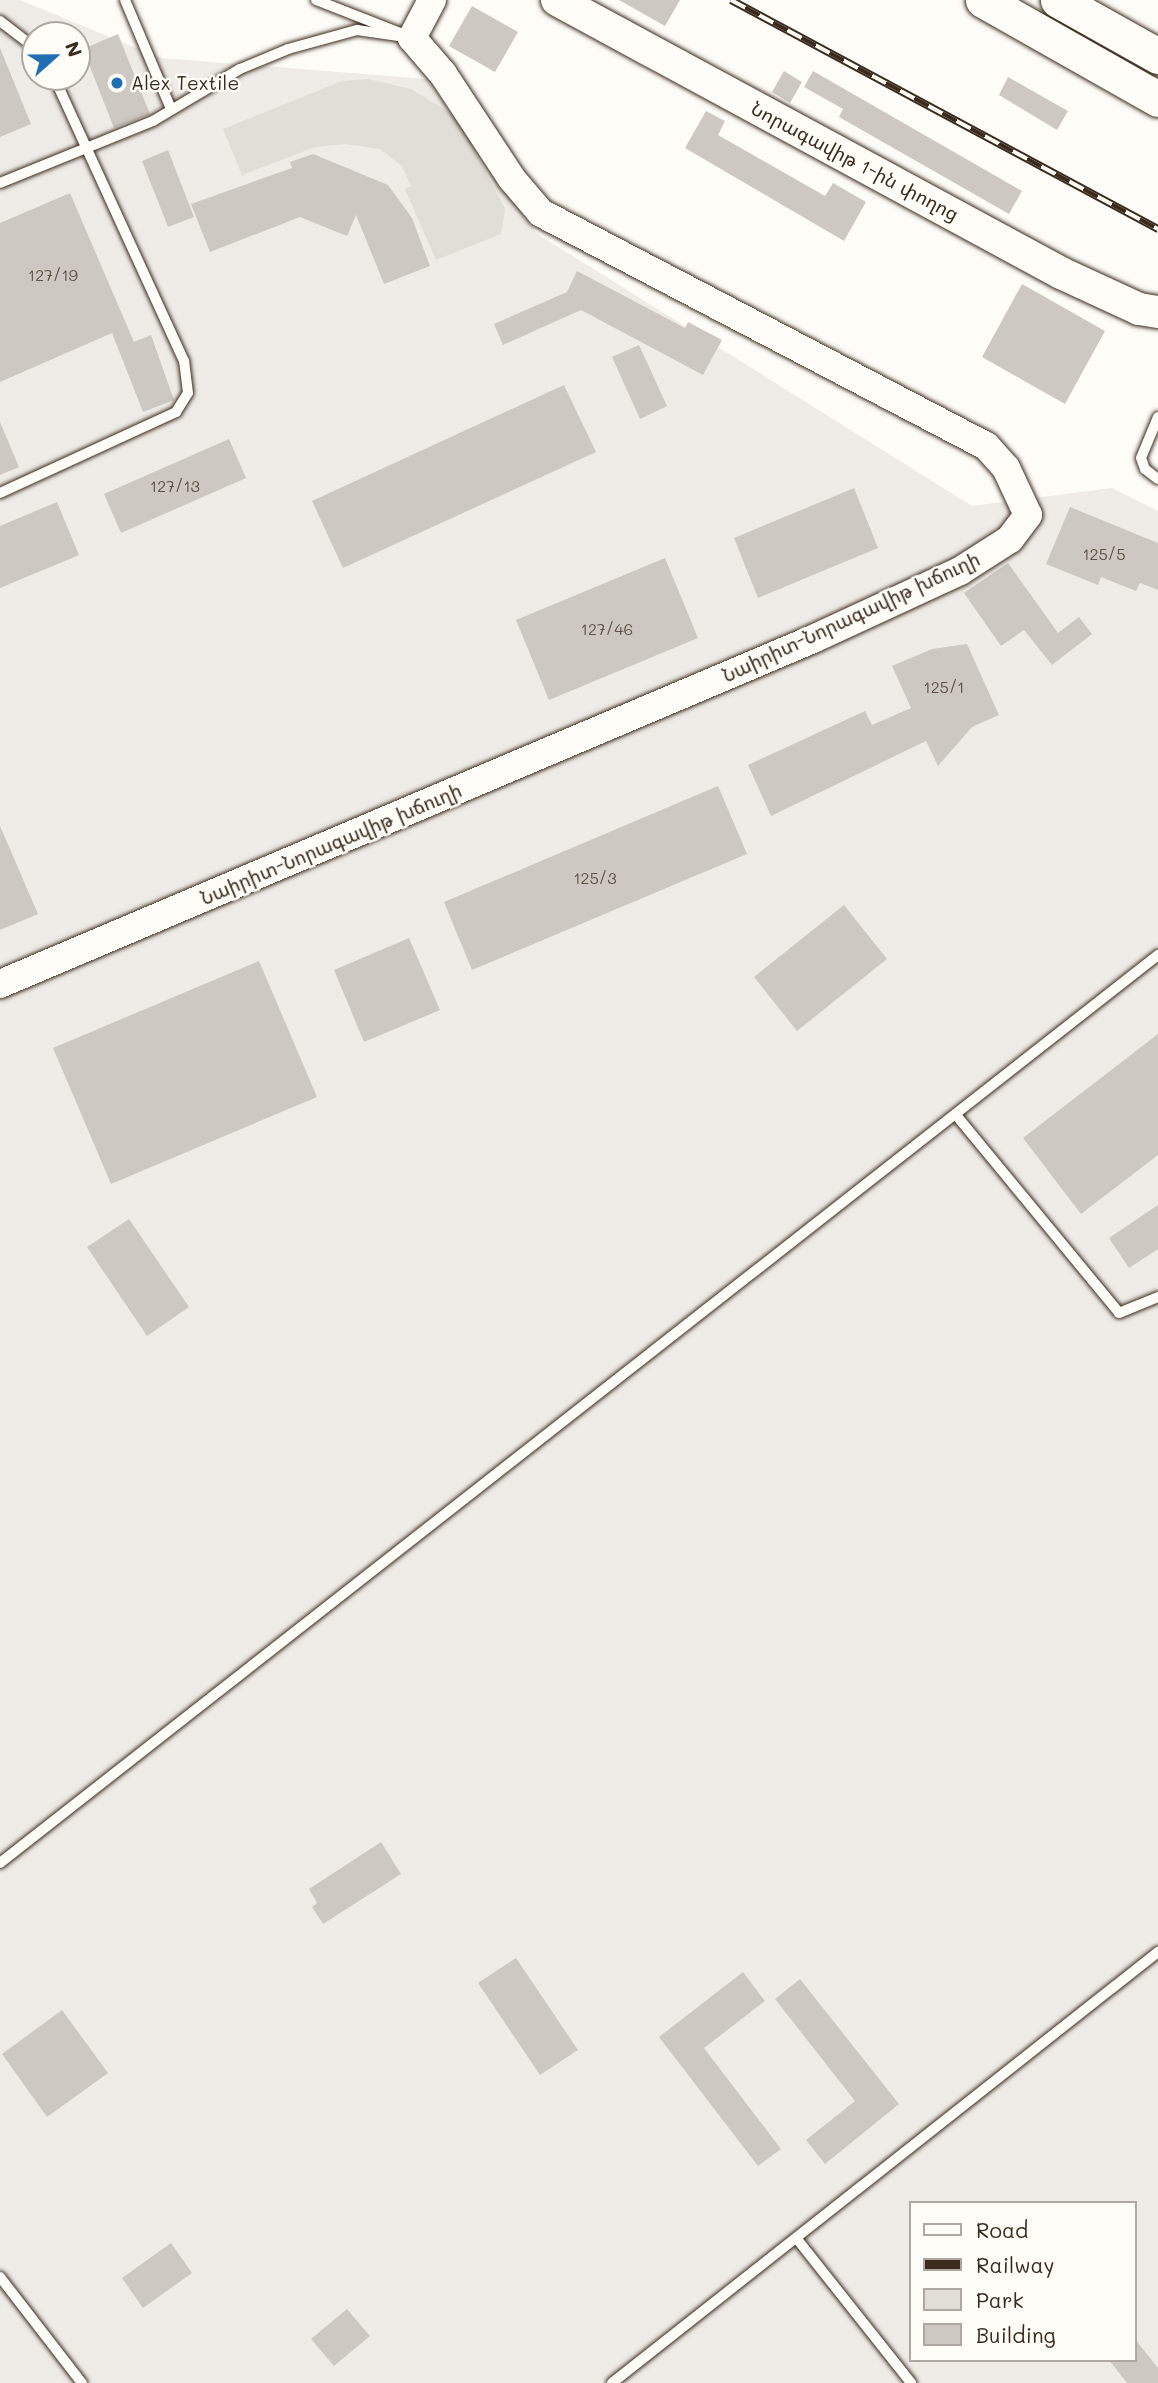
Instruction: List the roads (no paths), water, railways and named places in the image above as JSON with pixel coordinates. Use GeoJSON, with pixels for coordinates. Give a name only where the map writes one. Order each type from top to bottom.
{"type":"FeatureCollection","features":[{"type":"Feature","properties":{"kind":"main road","name":"Նորագավիթ 1-ին փողոց"},"geometry":{"type":"LineString","coordinates":[[556,0],[1061,273],[1152,314]]}},
{"type":"Feature","properties":{"kind":"main road"},"geometry":{"type":"LineString","coordinates":[[983,0],[1158,99]]}},
{"type":"Feature","properties":{"kind":"main road"},"geometry":{"type":"LineString","coordinates":[[1059,0],[1158,56]]}},
{"type":"Feature","properties":{"kind":"street"},"geometry":{"type":"LineString","coordinates":[[412,38],[432,0]]}},
{"type":"Feature","properties":{"kind":"street","name":"Նաիրիտ-Նորագավիթ խճուղի"},"geometry":{"type":"LineString","coordinates":[[0,984],[813,639],[960,571],[1010,539],[1028,515],[1006,468],[986,446],[541,213],[512,179],[443,74],[412,38]]}},
{"type":"Feature","properties":{"kind":"lane"},"geometry":{"type":"LineString","coordinates":[[125,0],[171,109]]}},
{"type":"Feature","properties":{"kind":"lane"},"geometry":{"type":"LineString","coordinates":[[316,0],[412,38]]}},
{"type":"Feature","properties":{"kind":"lane"},"geometry":{"type":"LineString","coordinates":[[2,25],[21,38]]}},
{"type":"Feature","properties":{"kind":"lane"},"geometry":{"type":"LineString","coordinates":[[0,183],[83,147],[128,132],[240,69],[318,39],[356,30],[412,38]]}},
{"type":"Feature","properties":{"kind":"lane"},"geometry":{"type":"LineString","coordinates":[[0,493],[176,412],[188,393],[184,361],[83,147],[60,91]]}},
{"type":"Feature","properties":{"kind":"lane"},"geometry":{"type":"LineString","coordinates":[[1158,417],[1141,458],[1146,470],[1158,479]]}},
{"type":"Feature","properties":{"kind":"lane"},"geometry":{"type":"LineString","coordinates":[[0,1863],[295,1628],[1158,955]]}},
{"type":"Feature","properties":{"kind":"lane"},"geometry":{"type":"LineString","coordinates":[[956,1115],[1119,1313],[1158,1297]]}},
{"type":"Feature","properties":{"kind":"lane"},"geometry":{"type":"LineString","coordinates":[[612,2383],[1158,1952]]}},
{"type":"Feature","properties":{"kind":"lane"},"geometry":{"type":"LineString","coordinates":[[797,2239],[911,2383]]}},
{"type":"Feature","properties":{"kind":"lane"},"geometry":{"type":"LineString","coordinates":[[0,2277],[82,2383]]}},
{"type":"Feature","properties":{"kind":"railway"},"geometry":{"type":"LineString","coordinates":[[731,0],[1158,229]]}},
{"type":"Feature","properties":{"kind":"place","name":"Alex Textile"},"geometry":{"type":"Point","coordinates":[117,83]}}]}
